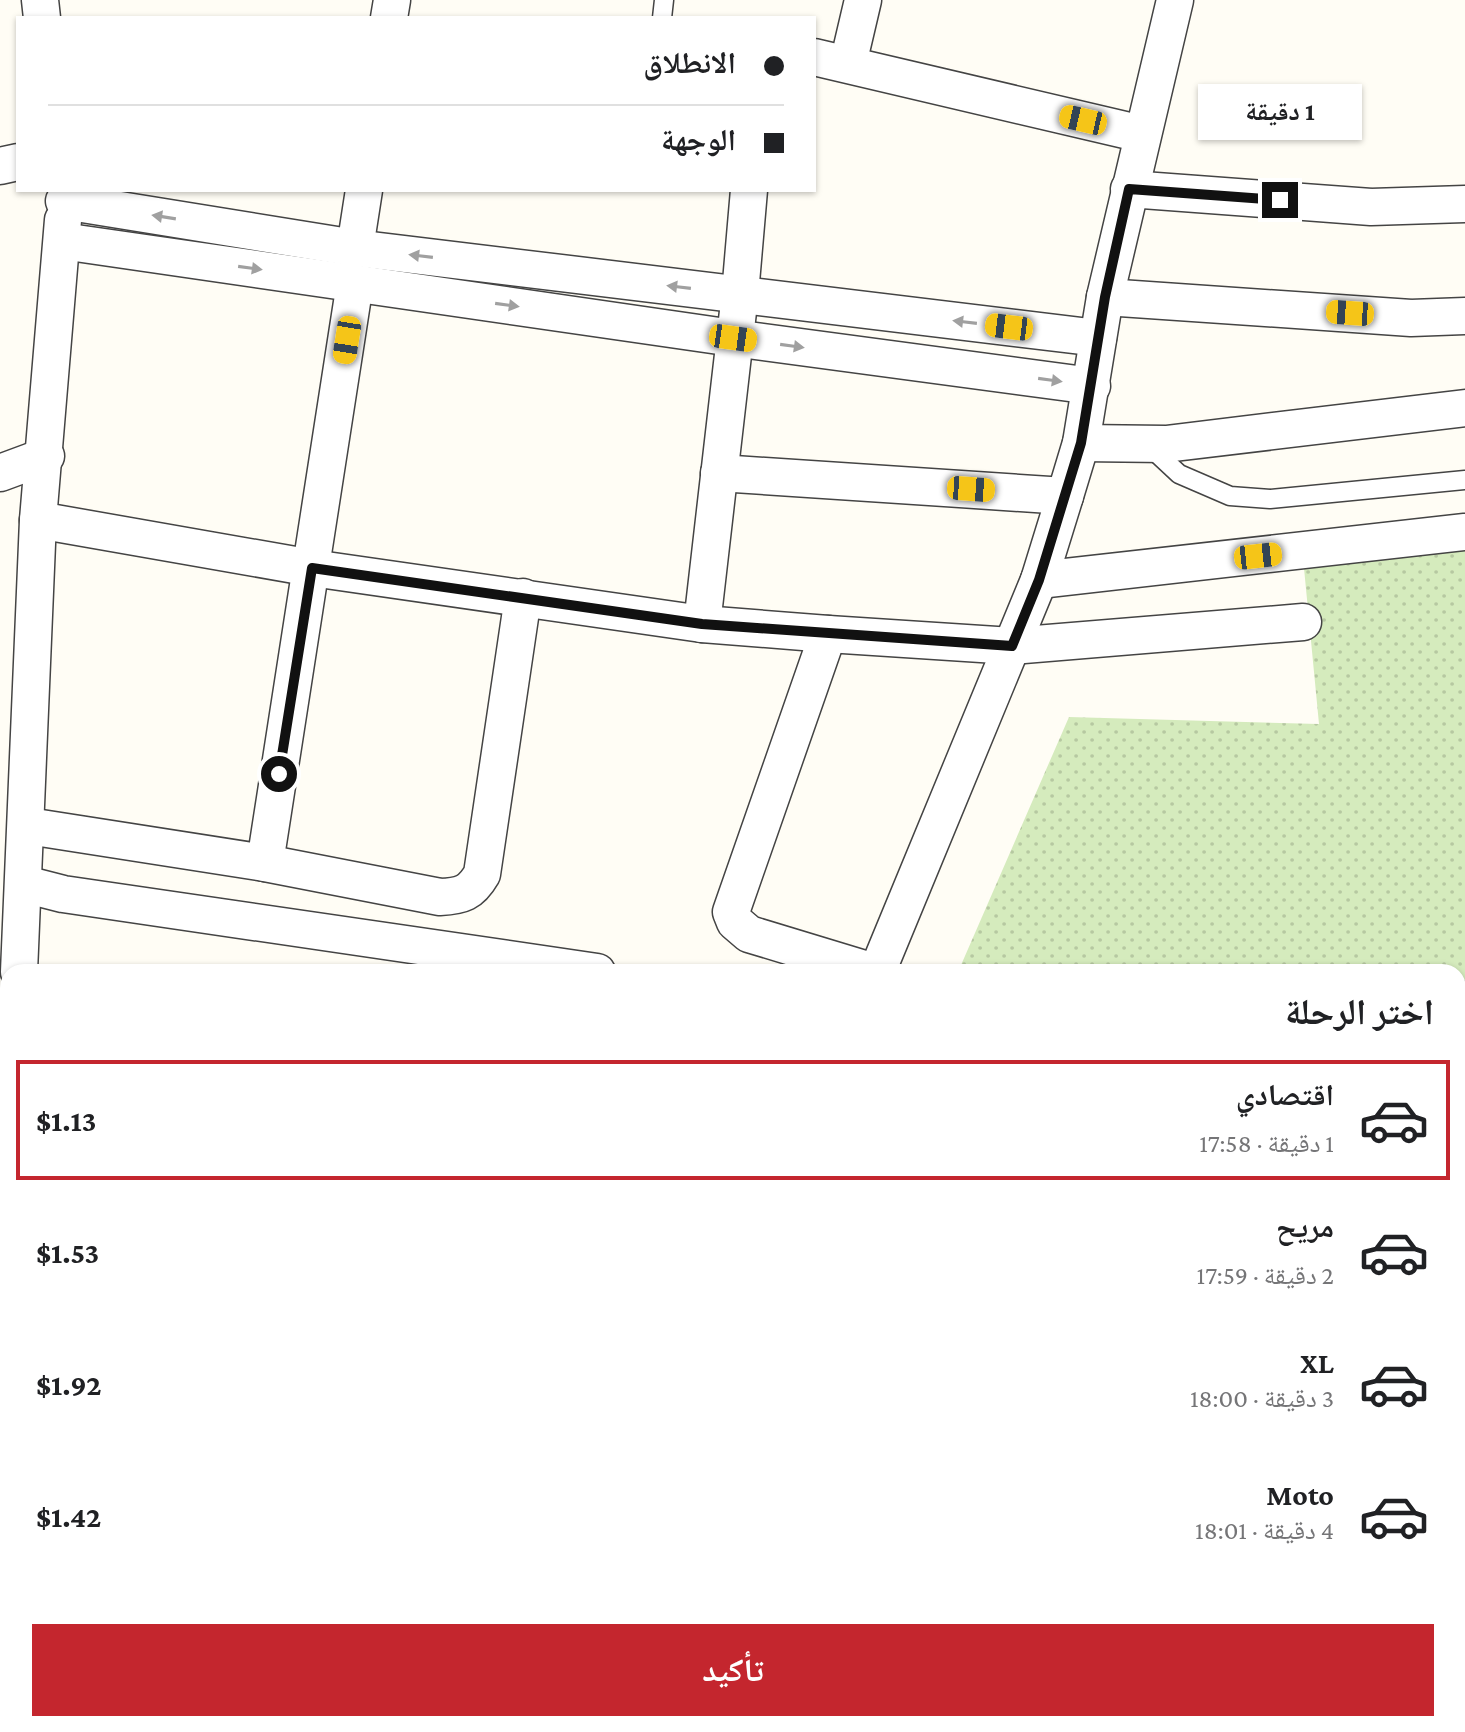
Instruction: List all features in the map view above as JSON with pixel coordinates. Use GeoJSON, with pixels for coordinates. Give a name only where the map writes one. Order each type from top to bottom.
{"type":"FeatureCollection","features":[{"type":"Feature","properties":{"kind":"street"},"geometry":{"type":"LineString","coordinates":[[863,0],[831,60],[1142,134]]}},
{"type":"Feature","properties":{"kind":"street"},"geometry":{"type":"LineString","coordinates":[[878,964],[1039,580],[1065,496],[1081,443],[1105,297],[1175,0]]}},
{"type":"Feature","properties":{"kind":"street"},"geometry":{"type":"LineString","coordinates":[[1129,189],[1371,207],[1465,204]]}},
{"type":"Feature","properties":{"kind":"street"},"geometry":{"type":"LineString","coordinates":[[265,863],[312,568],[364,192]]}},
{"type":"Feature","properties":{"kind":"street"},"geometry":{"type":"LineString","coordinates":[[702,624],[749,192]]}},
{"type":"Feature","properties":{"kind":"street"},"geometry":{"type":"LineString","coordinates":[[19,964],[28,826],[38,520],[46,456],[64,195],[355,265],[733,338],[1092,386]]}},
{"type":"Feature","properties":{"kind":"street"},"geometry":{"type":"LineString","coordinates":[[62,241],[740,294],[1098,338]]}},
{"type":"Feature","properties":{"kind":"street"},"geometry":{"type":"LineString","coordinates":[[1105,297],[1411,318],[1465,316]]}},
{"type":"Feature","properties":{"kind":"street"},"geometry":{"type":"LineString","coordinates":[[1081,443],[1149,446],[1465,408]]}},
{"type":"Feature","properties":{"kind":"street"},"geometry":{"type":"LineString","coordinates":[[0,473],[46,456]]}},
{"type":"Feature","properties":{"kind":"street"},"geometry":{"type":"LineString","coordinates":[[719,473],[1065,496]]}},
{"type":"Feature","properties":{"kind":"street"},"geometry":{"type":"LineString","coordinates":[[38,520],[312,568],[702,624],[1012,646],[1303,622]]}},
{"type":"Feature","properties":{"kind":"street"},"geometry":{"type":"LineString","coordinates":[[1039,580],[1465,532]]}},
{"type":"Feature","properties":{"kind":"street"},"geometry":{"type":"LineString","coordinates":[[28,826],[265,863],[440,897],[462,896],[474,888],[482,874],[523,597]]}},
{"type":"Feature","properties":{"kind":"street"},"geometry":{"type":"LineString","coordinates":[[828,634],[731,912],[735,922],[749,934],[848,964]]}},
{"type":"Feature","properties":{"kind":"street"},"geometry":{"type":"LineString","coordinates":[[24,884],[63,894],[542,964]]}},
{"type":"Feature","properties":{"kind":"lane"},"geometry":{"type":"LineString","coordinates":[[1149,446],[1179,474],[1230,496],[1270,499],[1465,480]]}},
{"type":"Feature","properties":{"kind":"green space"},"geometry":{"type":"Polygon","coordinates":[[[1465,520],[1465,964],[961,964],[1069,717],[1319,724],[1301,537],[1465,520]]]}},
{"type":"Feature","properties":{"kind":"route"},"geometry":{"type":"LineString","coordinates":[[279,774],[312,568],[702,624],[1012,646],[1039,580],[1081,443],[1105,297],[1129,189],[1280,200]]}}]}
